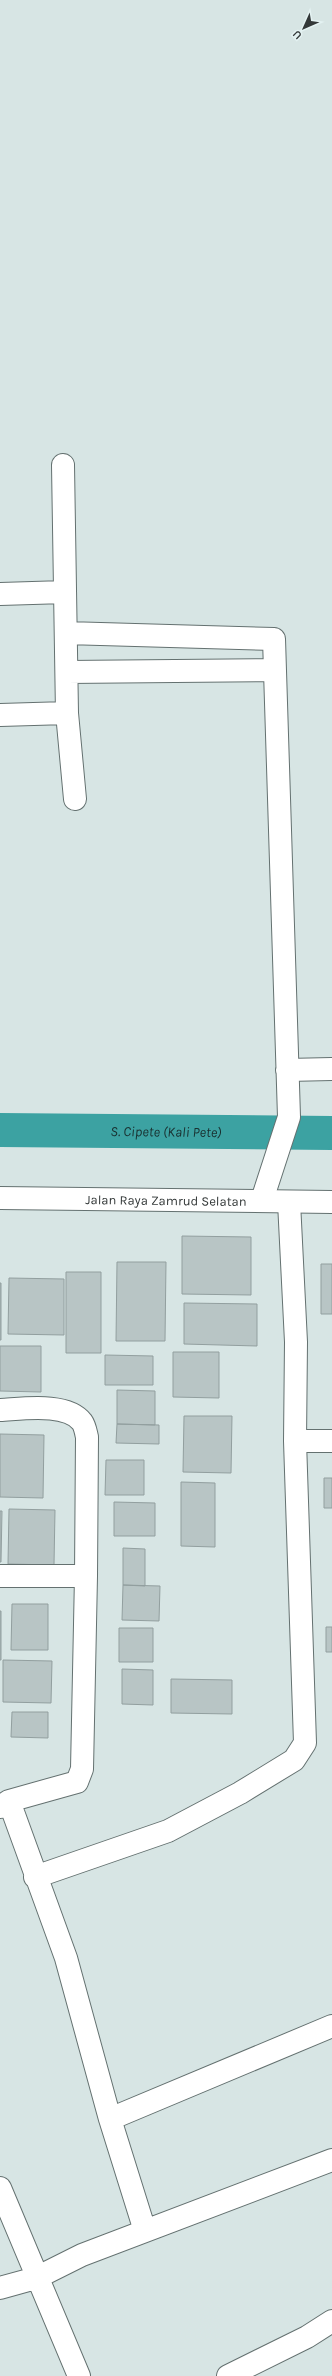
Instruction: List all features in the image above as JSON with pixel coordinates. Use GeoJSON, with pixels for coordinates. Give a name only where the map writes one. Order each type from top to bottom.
{"type":"FeatureCollection","features":[{"type":"Feature","properties":{"kind":"street"},"geometry":{"type":"LineString","coordinates":[[64,466],[67,713],[75,799]]}},
{"type":"Feature","properties":{"kind":"street"},"geometry":{"type":"LineString","coordinates":[[0,594],[65,592]]}},
{"type":"Feature","properties":{"kind":"street"},"geometry":{"type":"LineString","coordinates":[[66,633],[274,639],[289,1117],[263,1194]]}},
{"type":"Feature","properties":{"kind":"street"},"geometry":{"type":"LineString","coordinates":[[67,672],[274,670]]}},
{"type":"Feature","properties":{"kind":"street"},"geometry":{"type":"LineString","coordinates":[[0,715],[67,713]]}},
{"type":"Feature","properties":{"kind":"street"},"geometry":{"type":"LineString","coordinates":[[287,1070],[332,1070]]}},
{"type":"Feature","properties":{"kind":"street","name":"Jalan Raya Zamrud Selatan"},"geometry":{"type":"LineString","coordinates":[[0,1198],[263,1194],[289,1202],[332,1202]]}},
{"type":"Feature","properties":{"kind":"street"},"geometry":{"type":"LineString","coordinates":[[35,1878],[168,1831],[240,1793],[294,1760],[305,1743],[295,1441],[296,1342],[289,1202]]}},
{"type":"Feature","properties":{"kind":"street"},"geometry":{"type":"LineString","coordinates":[[0,1410],[55,1408],[74,1416],[82,1422],[87,1437],[82,1770],[77,1782],[5,1804],[66,1958],[110,2119],[145,2231]]}},
{"type":"Feature","properties":{"kind":"street"},"geometry":{"type":"LineString","coordinates":[[295,1441],[332,1441]]}},
{"type":"Feature","properties":{"kind":"street"},"geometry":{"type":"LineString","coordinates":[[0,1576],[86,1576]]}},
{"type":"Feature","properties":{"kind":"street"},"geometry":{"type":"LineString","coordinates":[[110,2119],[332,2026]]}},
{"type":"Feature","properties":{"kind":"street"},"geometry":{"type":"LineString","coordinates":[[0,2288],[36,2278],[82,2256],[332,2160]]}},
{"type":"Feature","properties":{"kind":"street"},"geometry":{"type":"LineString","coordinates":[[0,2188],[36,2278],[79,2376]]}},
{"type":"Feature","properties":{"kind":"street"},"geometry":{"type":"LineString","coordinates":[[240,2373],[307,2337],[332,2321]]}},
{"type":"Feature","properties":{"kind":"building"},"geometry":{"type":"Polygon","coordinates":[[[182,1236],[251,1237],[251,1295],[182,1294],[182,1236]]]}},
{"type":"Feature","properties":{"kind":"building"},"geometry":{"type":"Polygon","coordinates":[[[117,1262],[166,1262],[165,1341],[116,1341],[117,1262]]]}},
{"type":"Feature","properties":{"kind":"building"},"geometry":{"type":"Polygon","coordinates":[[[321,1264],[332,1264],[332,1314],[321,1314],[321,1264]]]}},
{"type":"Feature","properties":{"kind":"building"},"geometry":{"type":"Polygon","coordinates":[[[66,1272],[101,1272],[101,1353],[66,1353],[66,1272]]]}},
{"type":"Feature","properties":{"kind":"building"},"geometry":{"type":"Polygon","coordinates":[[[9,1278],[64,1279],[64,1335],[8,1334],[9,1278]]]}},
{"type":"Feature","properties":{"kind":"building"},"geometry":{"type":"Polygon","coordinates":[[[1,1283],[1,1340],[0,1340],[1,1283]]]}},
{"type":"Feature","properties":{"kind":"building"},"geometry":{"type":"Polygon","coordinates":[[[184,1303],[257,1304],[257,1346],[184,1344],[184,1303]]]}},
{"type":"Feature","properties":{"kind":"building"},"geometry":{"type":"Polygon","coordinates":[[[0,1346],[41,1346],[41,1392],[0,1391],[0,1346]]]}},
{"type":"Feature","properties":{"kind":"building"},"geometry":{"type":"Polygon","coordinates":[[[173,1352],[219,1352],[219,1398],[173,1397],[173,1352]]]}},
{"type":"Feature","properties":{"kind":"building"},"geometry":{"type":"Polygon","coordinates":[[[105,1355],[153,1356],[153,1385],[105,1385],[105,1355]]]}},
{"type":"Feature","properties":{"kind":"building"},"geometry":{"type":"Polygon","coordinates":[[[117,1390],[155,1391],[155,1425],[117,1424],[117,1390]]]}},
{"type":"Feature","properties":{"kind":"building"},"geometry":{"type":"Polygon","coordinates":[[[184,1416],[232,1416],[231,1473],[183,1472],[184,1416]]]}},
{"type":"Feature","properties":{"kind":"building"},"geometry":{"type":"Polygon","coordinates":[[[117,1424],[159,1425],[159,1444],[116,1443],[117,1424]]]}},
{"type":"Feature","properties":{"kind":"building"},"geometry":{"type":"Polygon","coordinates":[[[0,1434],[44,1435],[43,1498],[0,1497],[0,1434]]]}},
{"type":"Feature","properties":{"kind":"building"},"geometry":{"type":"Polygon","coordinates":[[[106,1460],[144,1460],[144,1495],[105,1495],[106,1460]]]}},
{"type":"Feature","properties":{"kind":"building"},"geometry":{"type":"Polygon","coordinates":[[[324,1478],[332,1478],[332,1508],[324,1508],[324,1478]]]}},
{"type":"Feature","properties":{"kind":"building"},"geometry":{"type":"Polygon","coordinates":[[[181,1482],[215,1483],[215,1547],[181,1546],[181,1482]]]}},
{"type":"Feature","properties":{"kind":"building"},"geometry":{"type":"Polygon","coordinates":[[[114,1502],[155,1503],[155,1536],[114,1536],[114,1502]]]}},
{"type":"Feature","properties":{"kind":"building"},"geometry":{"type":"Polygon","coordinates":[[[9,1509],[55,1510],[54,1565],[8,1564],[9,1509]]]}},
{"type":"Feature","properties":{"kind":"building"},"geometry":{"type":"Polygon","coordinates":[[[0,1511],[2,1511],[1,1562],[0,1562],[0,1511]]]}},
{"type":"Feature","properties":{"kind":"building"},"geometry":{"type":"Polygon","coordinates":[[[123,1548],[145,1549],[145,1586],[123,1585],[123,1548]]]}},
{"type":"Feature","properties":{"kind":"building"},"geometry":{"type":"Polygon","coordinates":[[[123,1585],[160,1586],[159,1621],[122,1620],[123,1585]]]}},
{"type":"Feature","properties":{"kind":"building"},"geometry":{"type":"Polygon","coordinates":[[[12,1604],[48,1604],[48,1650],[11,1650],[12,1604]]]}},
{"type":"Feature","properties":{"kind":"building"},"geometry":{"type":"Polygon","coordinates":[[[1,1611],[1,1660],[0,1660],[1,1611]]]}},
{"type":"Feature","properties":{"kind":"building"},"geometry":{"type":"Polygon","coordinates":[[[326,1627],[332,1627],[332,1652],[326,1652],[326,1627]]]}},
{"type":"Feature","properties":{"kind":"building"},"geometry":{"type":"Polygon","coordinates":[[[119,1628],[153,1628],[153,1662],[119,1662],[119,1628]]]}},
{"type":"Feature","properties":{"kind":"building"},"geometry":{"type":"Polygon","coordinates":[[[3,1660],[52,1661],[51,1703],[3,1702],[3,1660]]]}},
{"type":"Feature","properties":{"kind":"building"},"geometry":{"type":"Polygon","coordinates":[[[122,1669],[153,1670],[153,1705],[122,1704],[122,1669]]]}},
{"type":"Feature","properties":{"kind":"building"},"geometry":{"type":"Polygon","coordinates":[[[171,1679],[232,1680],[232,1714],[171,1713],[171,1679]]]}},
{"type":"Feature","properties":{"kind":"building"},"geometry":{"type":"Polygon","coordinates":[[[12,1712],[48,1712],[48,1738],[11,1737],[12,1712]]]}},
{"type":"Feature","properties":{"kind":"waterway","name":"S. Cipete (Kali Pete)"},"geometry":{"type":"LineString","coordinates":[[0,1130],[332,1133]]}}]}
